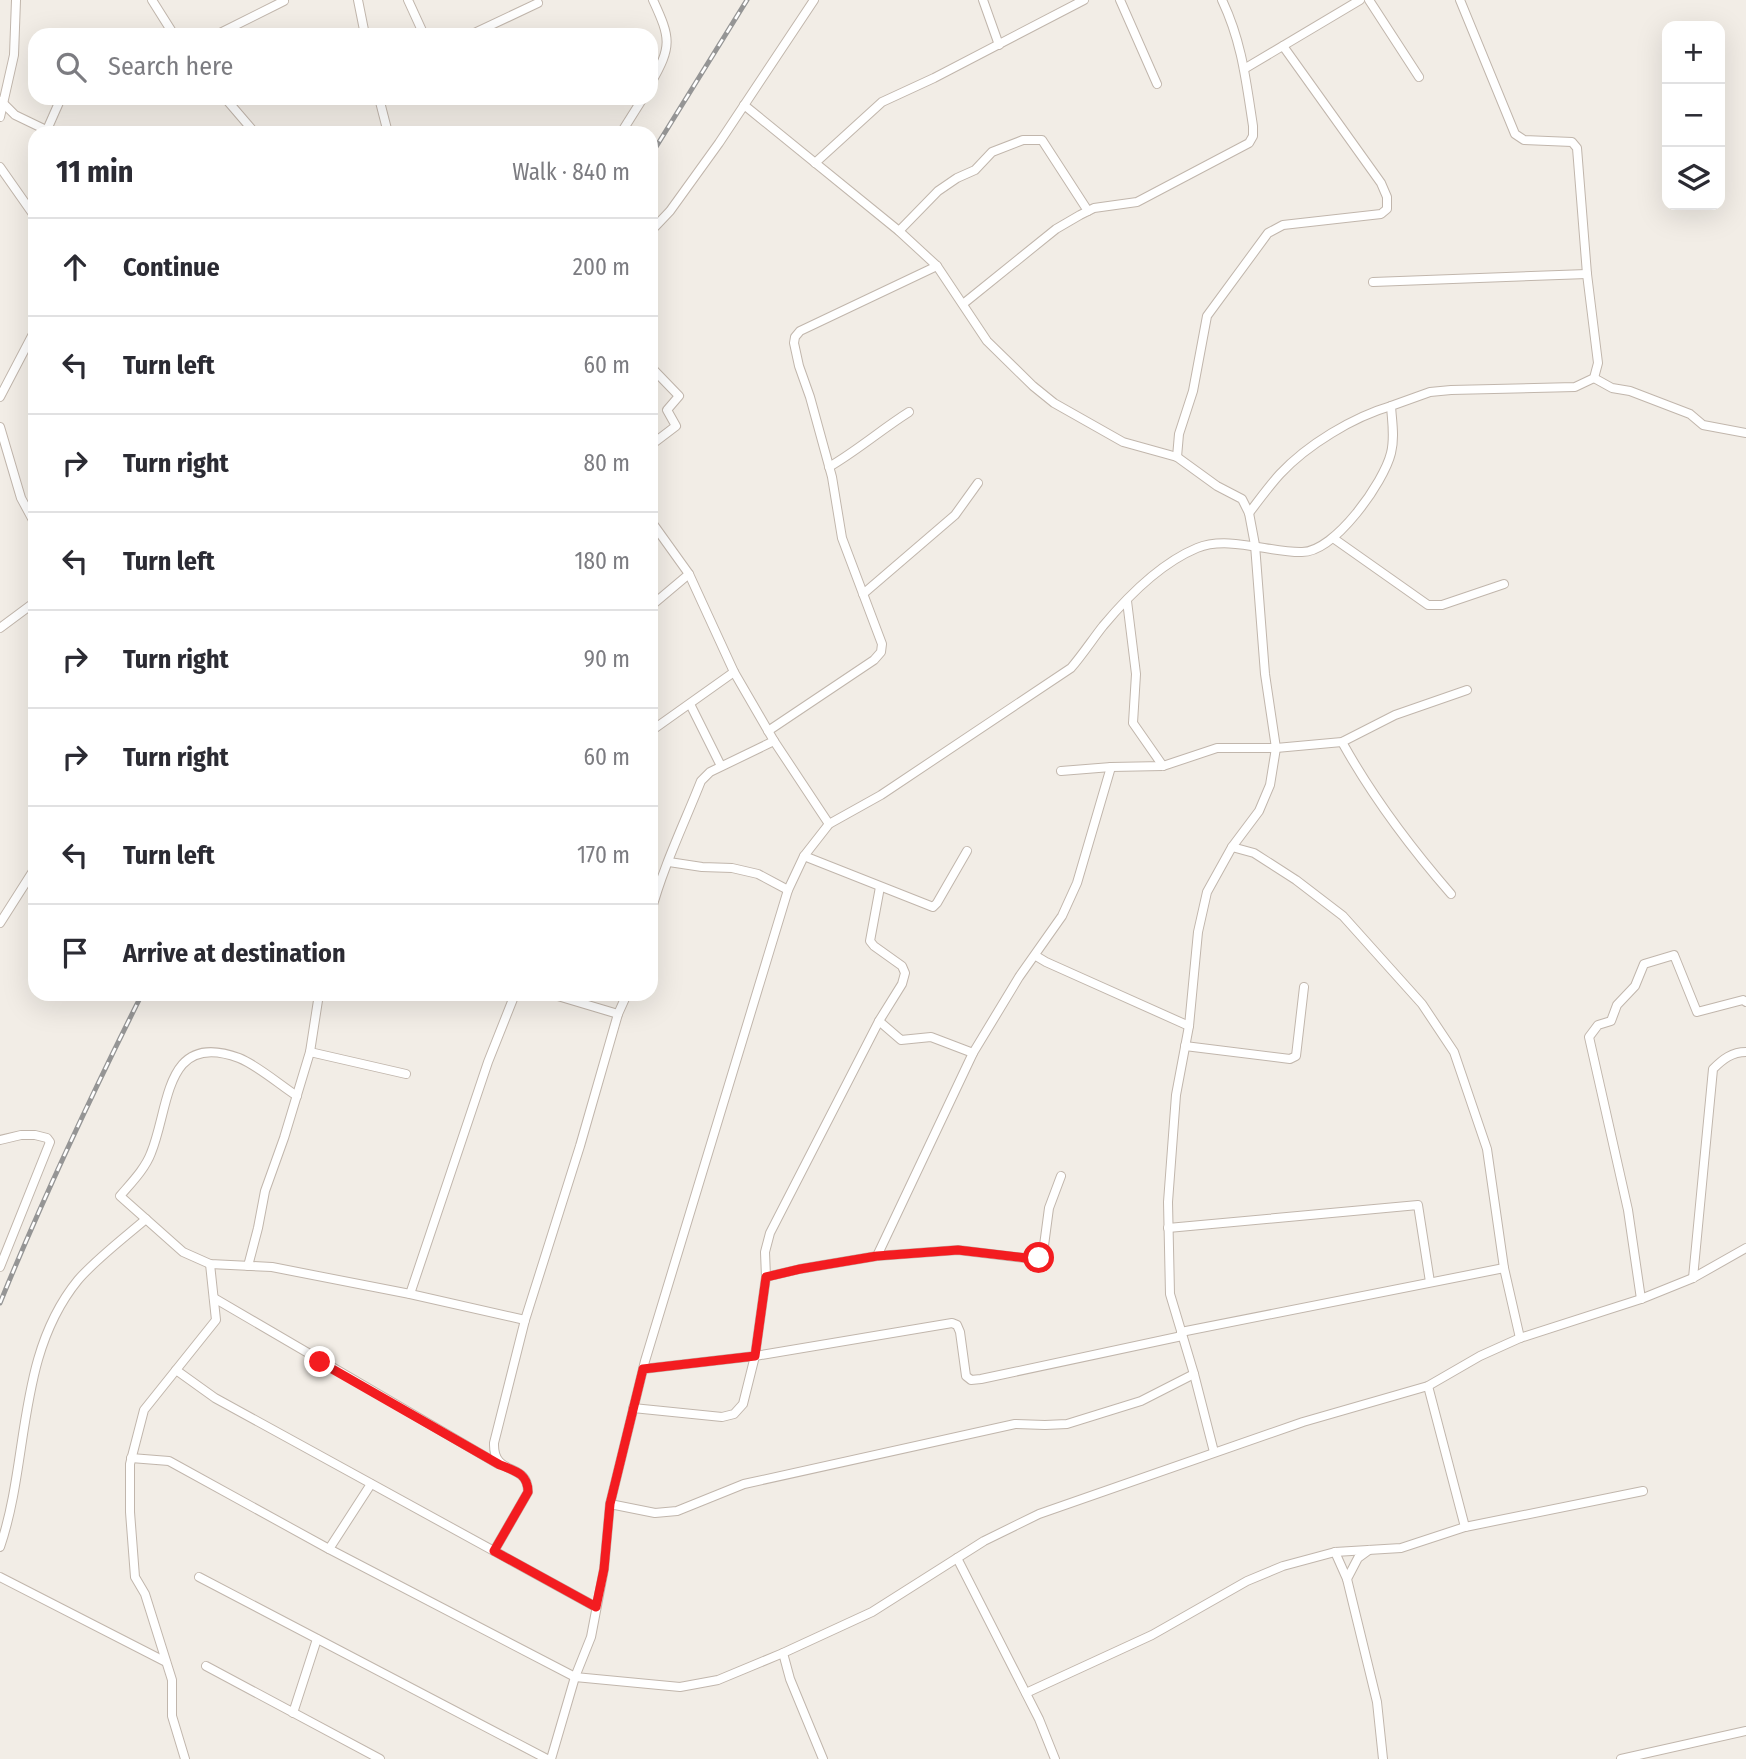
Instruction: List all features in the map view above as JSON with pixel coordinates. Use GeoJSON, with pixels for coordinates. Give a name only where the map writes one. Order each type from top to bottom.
{"type":"FeatureCollection","features":[{"type":"Feature","properties":{"kind":"street"},"geometry":{"type":"LineString","coordinates":[[0,117],[15,55],[16,0]]}},
{"type":"Feature","properties":{"kind":"street"},"geometry":{"type":"LineString","coordinates":[[152,0],[170,28]]}},
{"type":"Feature","properties":{"kind":"street"},"geometry":{"type":"LineString","coordinates":[[358,0],[364,28]]}},
{"type":"Feature","properties":{"kind":"street"},"geometry":{"type":"LineString","coordinates":[[408,0],[421,28]]}},
{"type":"Feature","properties":{"kind":"street"},"geometry":{"type":"LineString","coordinates":[[653,0],[665,26],[667,55],[658,71]]}},
{"type":"Feature","properties":{"kind":"street"},"geometry":{"type":"LineString","coordinates":[[658,224],[670,211],[744,105],[814,0]]}},
{"type":"Feature","properties":{"kind":"street"},"geometry":{"type":"LineString","coordinates":[[983,0],[999,45]]}},
{"type":"Feature","properties":{"kind":"street"},"geometry":{"type":"LineString","coordinates":[[815,163],[882,102],[1084,0]]}},
{"type":"Feature","properties":{"kind":"street"},"geometry":{"type":"LineString","coordinates":[[1120,0],[1157,84]]}},
{"type":"Feature","properties":{"kind":"street"},"geometry":{"type":"LineString","coordinates":[[963,304],[1056,229],[1094,208],[1137,202],[1249,143],[1253,136],[1253,126],[1244,69],[1235,27],[1222,0]]}},
{"type":"Feature","properties":{"kind":"street"},"geometry":{"type":"LineString","coordinates":[[1244,69],[1360,0]]}},
{"type":"Feature","properties":{"kind":"street"},"geometry":{"type":"LineString","coordinates":[[1369,0],[1419,77]]}},
{"type":"Feature","properties":{"kind":"street"},"geometry":{"type":"LineString","coordinates":[[1248,513],[1280,473],[1303,454],[1350,422],[1375,410],[1430,393],[1451,390],[1575,387],[1594,378],[1598,363],[1587,274],[1577,148],[1572,142],[1524,140],[1515,134],[1460,0]]}},
{"type":"Feature","properties":{"kind":"street"},"geometry":{"type":"LineString","coordinates":[[230,28],[284,1]]}},
{"type":"Feature","properties":{"kind":"street"},"geometry":{"type":"LineString","coordinates":[[485,28],[538,3]]}},
{"type":"Feature","properties":{"kind":"street"},"geometry":{"type":"LineString","coordinates":[[1177,457],[1207,316],[1268,233],[1283,225],[1381,215],[1387,209],[1387,197],[1381,183],[1283,46]]}},
{"type":"Feature","properties":{"kind":"street"},"geometry":{"type":"LineString","coordinates":[[2,102],[15,115],[35,126]]}},
{"type":"Feature","properties":{"kind":"street"},"geometry":{"type":"LineString","coordinates":[[50,126],[58,105]]}},
{"type":"Feature","properties":{"kind":"street"},"geometry":{"type":"LineString","coordinates":[[231,105],[249,126]]}},
{"type":"Feature","properties":{"kind":"street"},"geometry":{"type":"LineString","coordinates":[[381,105],[386,126]]}},
{"type":"Feature","properties":{"kind":"street"},"geometry":{"type":"LineString","coordinates":[[625,126],[639,105]]}},
{"type":"Feature","properties":{"kind":"street"},"geometry":{"type":"LineString","coordinates":[[744,105],[899,231],[937,266],[987,341],[1033,386],[1055,403],[1123,442],[1177,457],[1217,486],[1242,499],[1248,513],[1255,545],[1265,674],[1276,748],[1270,785],[1259,811],[1232,847],[1207,892],[1201,918],[1189,1026],[1176,1095],[1168,1202],[1170,1294],[1214,1452]]}},
{"type":"Feature","properties":{"kind":"street"},"geometry":{"type":"LineString","coordinates":[[899,231],[938,191],[975,170],[992,152],[1023,140],[1042,140],[1088,211]]}},
{"type":"Feature","properties":{"kind":"street"},"geometry":{"type":"LineString","coordinates":[[0,167],[28,207]]}},
{"type":"Feature","properties":{"kind":"street"},"geometry":{"type":"LineString","coordinates":[[768,731],[874,660],[881,652],[882,644],[842,538],[829,467],[799,366],[795,337],[800,331],[937,266]]}},
{"type":"Feature","properties":{"kind":"street"},"geometry":{"type":"LineString","coordinates":[[1373,282],[1587,274]]}},
{"type":"Feature","properties":{"kind":"street"},"geometry":{"type":"LineString","coordinates":[[0,397],[28,343]]}},
{"type":"Feature","properties":{"kind":"street"},"geometry":{"type":"LineString","coordinates":[[658,374],[679,396],[667,410],[676,426],[658,440]]}},
{"type":"Feature","properties":{"kind":"street"},"geometry":{"type":"LineString","coordinates":[[1594,378],[1612,388],[1630,391],[1690,414],[1703,425],[1746,433]]}},
{"type":"Feature","properties":{"kind":"street"},"geometry":{"type":"LineString","coordinates":[[199,1577],[549,1759],[591,1636],[604,1569],[610,1504],[643,1369],[788,890],[804,856],[829,824],[881,795],[1071,668],[1103,626],[1167,564],[1208,545],[1255,545],[1304,553],[1333,538],[1361,508],[1384,472],[1394,439],[1391,406]]}},
{"type":"Feature","properties":{"kind":"street"},"geometry":{"type":"LineString","coordinates":[[829,467],[856,452],[909,412]]}},
{"type":"Feature","properties":{"kind":"street"},"geometry":{"type":"LineString","coordinates":[[0,427],[21,498],[28,511]]}},
{"type":"Feature","properties":{"kind":"street"},"geometry":{"type":"LineString","coordinates":[[863,594],[955,515],[978,483]]}},
{"type":"Feature","properties":{"kind":"street"},"geometry":{"type":"LineString","coordinates":[[658,531],[689,574],[734,672],[768,731],[829,824]]}},
{"type":"Feature","properties":{"kind":"street"},"geometry":{"type":"LineString","coordinates":[[1333,538],[1428,605],[1442,605],[1504,583]]}},
{"type":"Feature","properties":{"kind":"street"},"geometry":{"type":"LineString","coordinates":[[658,600],[689,574]]}},
{"type":"Feature","properties":{"kind":"street"},"geometry":{"type":"LineString","coordinates":[[1127,601],[1136,674],[1133,723],[1163,766]]}},
{"type":"Feature","properties":{"kind":"street"},"geometry":{"type":"LineString","coordinates":[[0,628],[28,607]]}},
{"type":"Feature","properties":{"kind":"street"},"geometry":{"type":"LineString","coordinates":[[658,727],[734,672]]}},
{"type":"Feature","properties":{"kind":"street"},"geometry":{"type":"LineString","coordinates":[[1060,771],[1163,766],[1217,748],[1276,748],[1342,742],[1395,715],[1466,690]]}},
{"type":"Feature","properties":{"kind":"street"},"geometry":{"type":"LineString","coordinates":[[690,704],[721,766]]}},
{"type":"Feature","properties":{"kind":"street"},"geometry":{"type":"LineString","coordinates":[[658,888],[701,781],[721,766],[774,741]]}},
{"type":"Feature","properties":{"kind":"street"},"geometry":{"type":"LineString","coordinates":[[1342,742],[1360,774],[1451,894]]}},
{"type":"Feature","properties":{"kind":"street"},"geometry":{"type":"LineString","coordinates":[[877,1256],[973,1053],[1019,977],[1062,916],[1077,883],[1111,767]]}},
{"type":"Feature","properties":{"kind":"street"},"geometry":{"type":"LineString","coordinates":[[1232,847],[1254,853],[1296,880],[1343,916],[1422,1004],[1454,1052],[1487,1149],[1504,1268],[1520,1338]]}},
{"type":"Feature","properties":{"kind":"street"},"geometry":{"type":"LineString","coordinates":[[804,856],[933,907],[967,851]]}},
{"type":"Feature","properties":{"kind":"street"},"geometry":{"type":"LineString","coordinates":[[669,862],[758,874],[788,890]]}},
{"type":"Feature","properties":{"kind":"street"},"geometry":{"type":"LineString","coordinates":[[0,923],[28,879]]}},
{"type":"Feature","properties":{"kind":"street"},"geometry":{"type":"LineString","coordinates":[[633,1408],[722,1417],[734,1414],[743,1404],[755,1356],[766,1277],[765,1252],[770,1233],[905,974],[902,966],[870,941],[880,887]]}},
{"type":"Feature","properties":{"kind":"street"},"geometry":{"type":"LineString","coordinates":[[1641,1299],[1628,1210],[1589,1037],[1598,1025],[1611,1021],[1617,1005],[1635,986],[1644,964],[1674,955],[1698,1012],[1743,1000],[1746,1002]]}},
{"type":"Feature","properties":{"kind":"street"},"geometry":{"type":"LineString","coordinates":[[1036,956],[1189,1026]]}},
{"type":"Feature","properties":{"kind":"street"},"geometry":{"type":"LineString","coordinates":[[1185,1046],[1290,1059],[1296,1056],[1304,987]]}},
{"type":"Feature","properties":{"kind":"street"},"geometry":{"type":"LineString","coordinates":[[248,1266],[265,1191],[310,1052],[318,1001]]}},
{"type":"Feature","properties":{"kind":"street"},"geometry":{"type":"LineString","coordinates":[[410,1294],[488,1062],[512,1001]]}},
{"type":"Feature","properties":{"kind":"street"},"geometry":{"type":"LineString","coordinates":[[574,1001],[618,1014]]}},
{"type":"Feature","properties":{"kind":"street"},"geometry":{"type":"LineString","coordinates":[[500,1465],[494,1455],[494,1443],[525,1320],[624,1001]]}},
{"type":"Feature","properties":{"kind":"street"},"geometry":{"type":"LineString","coordinates":[[879,1021],[901,1040],[931,1037],[973,1053]]}},
{"type":"Feature","properties":{"kind":"street"},"geometry":{"type":"LineString","coordinates":[[297,1096],[240,1058],[204,1052],[191,1057],[179,1066],[172,1079],[150,1155],[120,1196],[183,1252],[210,1264],[272,1267],[525,1320]]}},
{"type":"Feature","properties":{"kind":"street"},"geometry":{"type":"LineString","coordinates":[[310,1052],[406,1074]]}},
{"type":"Feature","properties":{"kind":"street"},"geometry":{"type":"LineString","coordinates":[[1693,1279],[1713,1069],[1724,1058],[1738,1052],[1746,1052]]}},
{"type":"Feature","properties":{"kind":"street"},"geometry":{"type":"LineString","coordinates":[[0,1140],[35,1135],[47,1138],[50,1142],[0,1267]]}},
{"type":"Feature","properties":{"kind":"street"},"geometry":{"type":"LineString","coordinates":[[766,1277],[877,1256],[958,1250],[1039,1258],[1043,1253],[1049,1208],[1061,1176]]}},
{"type":"Feature","properties":{"kind":"street"},"geometry":{"type":"LineString","coordinates":[[1168,1228],[1418,1205],[1430,1282]]}},
{"type":"Feature","properties":{"kind":"street"},"geometry":{"type":"LineString","coordinates":[[0,1546],[9,1520],[31,1385],[48,1327],[78,1280],[146,1219]]}},
{"type":"Feature","properties":{"kind":"street"},"geometry":{"type":"LineString","coordinates":[[131,1458],[169,1461],[329,1549],[575,1677],[680,1687],[718,1680],[872,1612],[984,1541],[1039,1514],[1313,1419],[1428,1386],[1480,1356],[1520,1338],[1641,1299],[1693,1279],[1746,1248]]}},
{"type":"Feature","properties":{"kind":"street"},"geometry":{"type":"LineString","coordinates":[[185,1759],[172,1716],[172,1680],[145,1594],[135,1577],[130,1512],[131,1458],[144,1410],[216,1320],[210,1264]]}},
{"type":"Feature","properties":{"kind":"street"},"geometry":{"type":"LineString","coordinates":[[643,1369],[755,1356],[952,1323],[957,1325],[960,1332],[966,1376],[971,1380],[981,1379],[1182,1334],[1504,1268]]}},
{"type":"Feature","properties":{"kind":"street"},"geometry":{"type":"LineString","coordinates":[[214,1298],[500,1465],[521,1473],[528,1482],[528,1492],[494,1551]]}},
{"type":"Feature","properties":{"kind":"street"},"geometry":{"type":"LineString","coordinates":[[176,1370],[215,1398],[596,1607]]}},
{"type":"Feature","properties":{"kind":"street"},"geometry":{"type":"LineString","coordinates":[[610,1504],[655,1513],[677,1511],[756,1481],[1016,1423],[1067,1423],[1141,1401],[1194,1374]]}},
{"type":"Feature","properties":{"kind":"street"},"geometry":{"type":"LineString","coordinates":[[1428,1386],[1465,1527]]}},
{"type":"Feature","properties":{"kind":"street"},"geometry":{"type":"LineString","coordinates":[[329,1549],[371,1484]]}},
{"type":"Feature","properties":{"kind":"street"},"geometry":{"type":"LineString","coordinates":[[1026,1693],[1152,1635],[1247,1581],[1283,1566],[1335,1552],[1401,1548],[1465,1527],[1643,1491]]}},
{"type":"Feature","properties":{"kind":"street"},"geometry":{"type":"LineString","coordinates":[[1347,1579],[1358,1558],[1369,1550]]}},
{"type":"Feature","properties":{"kind":"street"},"geometry":{"type":"LineString","coordinates":[[1335,1552],[1347,1579],[1377,1702],[1384,1759]]}},
{"type":"Feature","properties":{"kind":"street"},"geometry":{"type":"LineString","coordinates":[[957,1558],[1026,1693],[1055,1759]]}},
{"type":"Feature","properties":{"kind":"street"},"geometry":{"type":"LineString","coordinates":[[0,1577],[166,1662]]}},
{"type":"Feature","properties":{"kind":"street"},"geometry":{"type":"LineString","coordinates":[[293,1713],[317,1639]]}},
{"type":"Feature","properties":{"kind":"street"},"geometry":{"type":"LineString","coordinates":[[783,1653],[790,1679],[822,1759]]}},
{"type":"Feature","properties":{"kind":"street"},"geometry":{"type":"LineString","coordinates":[[206,1666],[380,1759]]}},
{"type":"Feature","properties":{"kind":"street"},"geometry":{"type":"LineString","coordinates":[[1621,1759],[1746,1731]]}},
{"type":"Feature","properties":{"kind":"railway"},"geometry":{"type":"LineString","coordinates":[[658,144],[747,0]]}},
{"type":"Feature","properties":{"kind":"railway"},"geometry":{"type":"LineString","coordinates":[[0,1303],[68,1147],[139,1001]]}},
{"type":"Feature","properties":{"kind":"route"},"geometry":{"type":"LineString","coordinates":[[320,1362],[500,1465],[521,1473],[528,1482],[528,1492],[494,1551],[596,1607],[604,1569],[610,1504],[643,1369],[755,1356],[766,1277],[877,1256],[958,1250],[1039,1258]]}}]}
